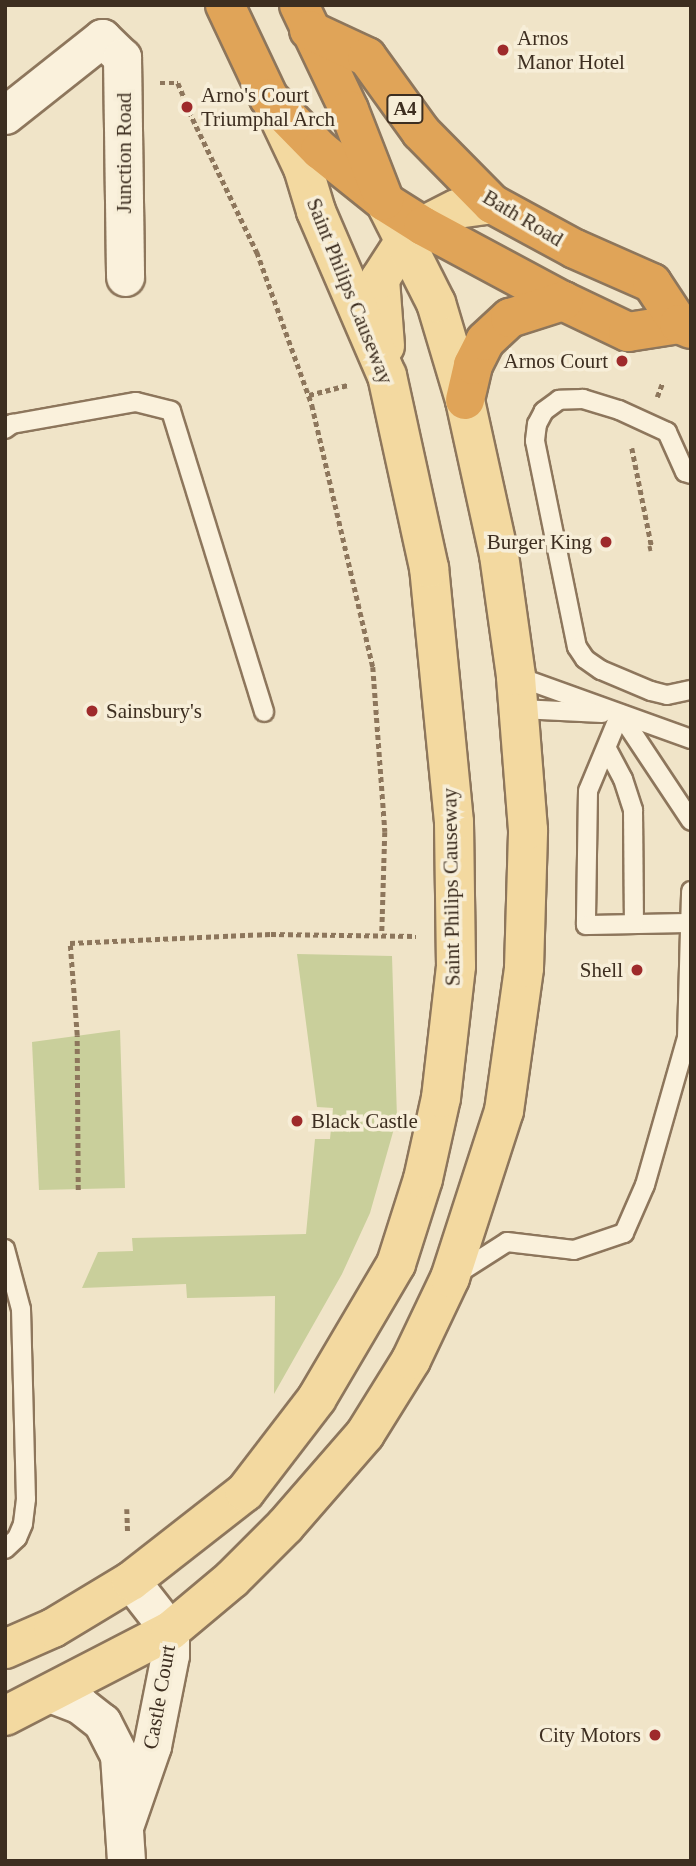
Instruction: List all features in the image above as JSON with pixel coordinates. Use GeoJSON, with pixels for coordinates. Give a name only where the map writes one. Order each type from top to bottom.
{"type":"FeatureCollection","features":[{"type":"Feature","properties":{"kind":"highway","name":"A4"},"geometry":{"type":"LineString","coordinates":[[225,5],[269,98],[320,150],[385,202],[413,234],[628,332],[685,326]]}},
{"type":"Feature","properties":{"kind":"highway","name":"Bath Road"},"geometry":{"type":"LineString","coordinates":[[304,18],[349,110],[385,202]]}},
{"type":"Feature","properties":{"kind":"highway","name":"Bath Road"},"geometry":{"type":"LineString","coordinates":[[304,18],[367,57],[421,131],[492,204],[575,249],[652,283],[685,326]]}},
{"type":"Feature","properties":{"kind":"highway"},"geometry":{"type":"LineString","coordinates":[[465,400],[473,365],[485,341],[510,317],[563,301]]}},
{"type":"Feature","properties":{"kind":"main road","name":"Saint Philips Causeway"},"geometry":{"type":"LineString","coordinates":[[5,1649],[53,1628],[131,1581],[245,1492],[317,1398],[396,1264],[423,1179],[441,1098],[456,966],[453,822],[429,568],[387,376],[316,211],[303,168],[269,98]]}},
{"type":"Feature","properties":{"kind":"main road"},"geometry":{"type":"LineString","coordinates":[[387,376],[380,279],[413,234],[457,209],[492,204]]}},
{"type":"Feature","properties":{"kind":"main road"},"geometry":{"type":"LineString","coordinates":[[5,1716],[170,1631],[232,1579],[285,1526],[365,1434],[411,1360],[450,1278],[504,1111],[524,968],[528,830],[518,692],[499,555],[465,400],[413,234]]}},
{"type":"Feature","properties":{"kind":"street","name":"Junction Road"},"geometry":{"type":"LineString","coordinates":[[5,116],[102,38],[122,57],[125,276]]}},
{"type":"Feature","properties":{"kind":"street","name":"Castle Court"},"geometry":{"type":"LineString","coordinates":[[125,1824],[152,1746],[170,1655],[170,1631],[131,1581]]}},
{"type":"Feature","properties":{"kind":"street","name":"Castle Court"},"geometry":{"type":"LineString","coordinates":[[52,1694],[80,1705],[102,1722],[119,1755],[126,1861]]}},
{"type":"Feature","properties":{"kind":"lane"},"geometry":{"type":"LineString","coordinates":[[691,474],[685,472],[667,432],[647,421],[583,399],[559,400],[544,411],[537,424],[535,441],[577,647],[584,659],[601,670],[650,691],[667,695],[691,690]]}},
{"type":"Feature","properties":{"kind":"lane"},"geometry":{"type":"LineString","coordinates":[[5,429],[12,424],[136,402],[170,411],[264,712]]}},
{"type":"Feature","properties":{"kind":"lane"},"geometry":{"type":"LineString","coordinates":[[518,692],[620,715],[691,739]]}},
{"type":"Feature","properties":{"kind":"lane"},"geometry":{"type":"LineString","coordinates":[[518,692],[620,715],[691,821]]}},
{"type":"Feature","properties":{"kind":"lane"},"geometry":{"type":"LineString","coordinates":[[620,715],[588,791],[586,925],[690,923]]}},
{"type":"Feature","properties":{"kind":"lane"},"geometry":{"type":"LineString","coordinates":[[607,749],[623,779],[633,810],[634,924]]}},
{"type":"Feature","properties":{"kind":"lane"},"geometry":{"type":"LineString","coordinates":[[450,1278],[507,1242],[574,1250],[624,1234],[645,1185],[687,1038],[691,891]]}},
{"type":"Feature","properties":{"kind":"lane"},"geometry":{"type":"LineString","coordinates":[[5,1249],[21,1308],[26,1499],[23,1524],[17,1538],[5,1549]]}},
{"type":"Feature","properties":{"kind":"path"},"geometry":{"type":"LineString","coordinates":[[189,111],[257,252],[315,418],[373,667],[384,832],[382,934]]}},
{"type":"Feature","properties":{"kind":"path"},"geometry":{"type":"LineString","coordinates":[[648,549],[652,548],[632,446],[647,421],[662,384]]}},
{"type":"Feature","properties":{"kind":"path"},"geometry":{"type":"LineString","coordinates":[[78,1190],[77,1035],[70,943],[271,934],[455,937]]}},
{"type":"Feature","properties":{"kind":"green space"},"geometry":{"type":"Polygon","coordinates":[[[297,954],[392,956],[397,1118],[370,1213],[342,1274],[274,1394],[275,1296],[187,1298],[186,1284],[82,1288],[98,1252],[133,1251],[132,1238],[306,1234],[315,1139],[330,1139],[333,1108],[317,1107],[297,954]]]}},
{"type":"Feature","properties":{"kind":"green space"},"geometry":{"type":"Polygon","coordinates":[[[120,1030],[125,1188],[39,1190],[32,1042],[120,1030]]]}},
{"type":"Feature","properties":{"kind":"place","name":"Arnos Manor Hotel"},"geometry":{"type":"Point","coordinates":[503,50]}},
{"type":"Feature","properties":{"kind":"place","name":"Arno's Court Triumphal Arch"},"geometry":{"type":"Point","coordinates":[187,107]}},
{"type":"Feature","properties":{"kind":"place","name":"Arnos Court"},"geometry":{"type":"Point","coordinates":[622,361]}},
{"type":"Feature","properties":{"kind":"place","name":"Burger King"},"geometry":{"type":"Point","coordinates":[606,542]}},
{"type":"Feature","properties":{"kind":"place","name":"Sainsbury's"},"geometry":{"type":"Point","coordinates":[92,711]}},
{"type":"Feature","properties":{"kind":"place","name":"Shell"},"geometry":{"type":"Point","coordinates":[637,970]}},
{"type":"Feature","properties":{"kind":"place","name":"Black Castle"},"geometry":{"type":"Point","coordinates":[297,1121]}},
{"type":"Feature","properties":{"kind":"place","name":"City Motors"},"geometry":{"type":"Point","coordinates":[655,1735]}}]}
